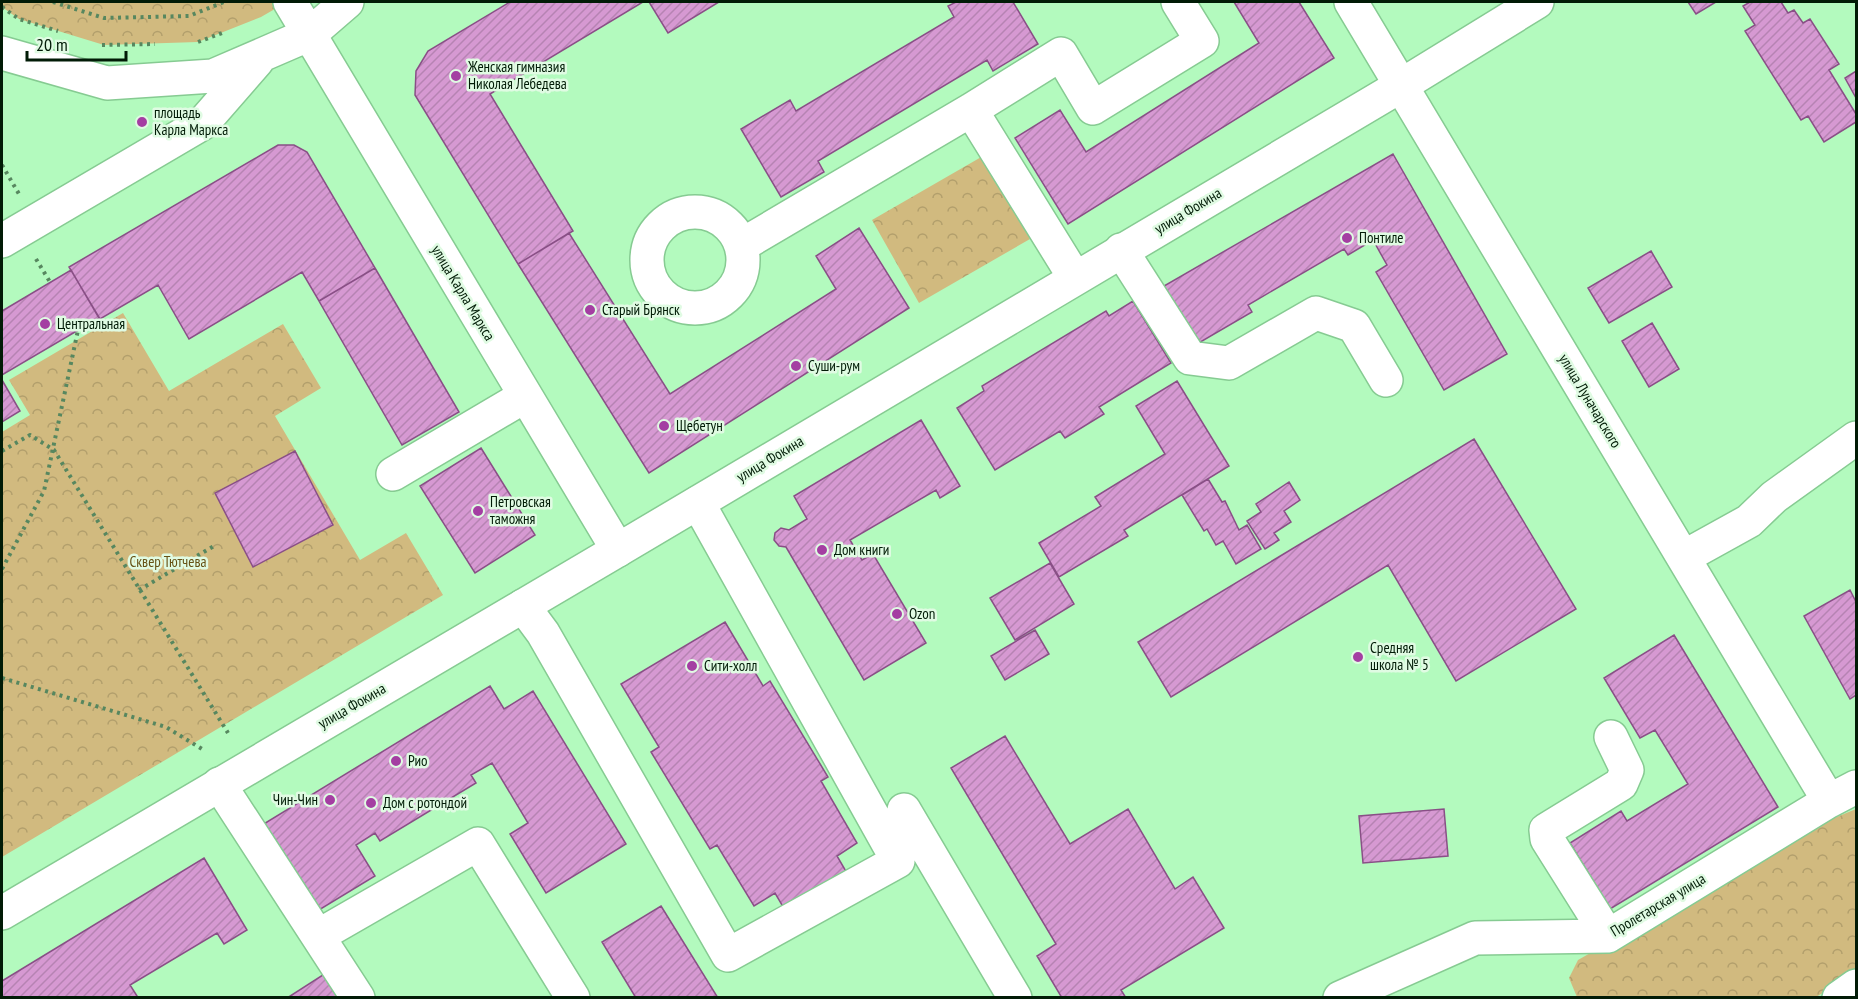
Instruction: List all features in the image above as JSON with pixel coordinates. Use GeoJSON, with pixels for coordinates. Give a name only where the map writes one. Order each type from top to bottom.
{"type":"FeatureCollection","features":[{"type":"Feature","properties":{"kind":"street","name":"улица Карла Маркса"},"geometry":{"type":"LineString","coordinates":[[290,2],[618,550]]}},
{"type":"Feature","properties":{"kind":"street"},"geometry":{"type":"LineString","coordinates":[[2,52],[107,84],[213,76],[310,34],[347,2]]}},
{"type":"Feature","properties":{"kind":"street"},"geometry":{"type":"LineString","coordinates":[[742,245],[971,110],[1061,54],[1093,108],[1202,40],[1178,2]]}},
{"type":"Feature","properties":{"kind":"street","name":"улица Луначарского"},"geometry":{"type":"LineString","coordinates":[[1351,2],[1683,557],[1843,794]]}},
{"type":"Feature","properties":{"kind":"street","name":"улица Фокина"},"geometry":{"type":"LineString","coordinates":[[2,913],[1402,85],[1537,2]]}},
{"type":"Feature","properties":{"kind":"street"},"geometry":{"type":"LineString","coordinates":[[2,241],[203,123],[261,56]]}},
{"type":"Feature","properties":{"kind":"street"},"geometry":{"type":"LineString","coordinates":[[971,110],[1075,278]]}},
{"type":"Feature","properties":{"kind":"street"},"geometry":{"type":"LineString","coordinates":[[1121,250],[1190,358],[1228,363],[1316,313],[1354,326],[1386,380]]}},
{"type":"Feature","properties":{"kind":"street"},"geometry":{"type":"LineString","coordinates":[[393,474],[525,396]]}},
{"type":"Feature","properties":{"kind":"street"},"geometry":{"type":"LineString","coordinates":[[1683,557],[1749,521],[1774,497],[1857,438]]}},
{"type":"Feature","properties":{"kind":"street"},"geometry":{"type":"LineString","coordinates":[[523,606],[543,633],[728,955],[898,861],[698,502]]}},
{"type":"Feature","properties":{"kind":"street"},"geometry":{"type":"LineString","coordinates":[[1608,936],[1547,839],[1546,830],[1621,784],[1627,770],[1611,737]]}},
{"type":"Feature","properties":{"kind":"street"},"geometry":{"type":"LineString","coordinates":[[219,784],[358,998]]}},
{"type":"Feature","properties":{"kind":"street","name":"Пролетарская улица"},"geometry":{"type":"LineString","coordinates":[[1340,998],[1475,938],[1608,936],[1843,794]]}},
{"type":"Feature","properties":{"kind":"street"},"geometry":{"type":"LineString","coordinates":[[904,810],[1015,998]]}},
{"type":"Feature","properties":{"kind":"street"},"geometry":{"type":"LineString","coordinates":[[318,936],[478,844],[573,998]]}},
{"type":"Feature","properties":{"kind":"street"},"geometry":{"type":"LineString","coordinates":[[1839,998],[1857,986]]}},
{"type":"Feature","properties":{"kind":"path"},"geometry":{"type":"LineString","coordinates":[[53,2],[104,18],[189,16],[224,2]]}},
{"type":"Feature","properties":{"kind":"path"},"geometry":{"type":"LineString","coordinates":[[2,7],[19,20],[62,32]]}},
{"type":"Feature","properties":{"kind":"path"},"geometry":{"type":"LineString","coordinates":[[186,43],[198,42],[226,31]]}},
{"type":"Feature","properties":{"kind":"path"},"geometry":{"type":"LineString","coordinates":[[93,42],[104,45],[163,44]]}},
{"type":"Feature","properties":{"kind":"path"},"geometry":{"type":"LineString","coordinates":[[2,569],[44,492],[78,330]]}},
{"type":"Feature","properties":{"kind":"path"},"geometry":{"type":"LineString","coordinates":[[2,450],[30,435],[54,450],[228,733]]}},
{"type":"Feature","properties":{"kind":"path"},"geometry":{"type":"LineString","coordinates":[[139,590],[214,546]]}},
{"type":"Feature","properties":{"kind":"path"},"geometry":{"type":"LineString","coordinates":[[2,678],[166,727],[202,749]]}},
{"type":"Feature","properties":{"kind":"green space"},"geometry":{"type":"Polygon","coordinates":[[[2,2],[287,2],[261,17],[198,42],[104,45],[19,19],[2,7],[2,2]]]}},
{"type":"Feature","properties":{"kind":"green space"},"geometry":{"type":"Polygon","coordinates":[[[983,156],[1030,239],[919,303],[872,220],[983,156]]]}},
{"type":"Feature","properties":{"kind":"green space","name":"Сквер Тютчева"},"geometry":{"type":"Polygon","coordinates":[[[123,313],[169,391],[283,324],[321,388],[275,416],[360,560],[406,533],[443,595],[2,857],[2,432],[30,415],[9,380],[123,313]]]}},
{"type":"Feature","properties":{"kind":"green space"},"geometry":{"type":"Polygon","coordinates":[[[1856,809],[1856,973],[1816,997],[1577,997],[1569,978],[1578,960],[1810,828],[1856,809]]]}},
{"type":"Feature","properties":{"kind":"building"},"geometry":{"type":"Polygon","coordinates":[[[510,2],[643,2],[490,94],[573,231],[518,264],[415,95],[416,71],[428,51],[510,2]]]}},
{"type":"Feature","properties":{"kind":"building"},"geometry":{"type":"Polygon","coordinates":[[[649,2],[719,2],[668,33],[649,2]]]}},
{"type":"Feature","properties":{"kind":"building"},"geometry":{"type":"Polygon","coordinates":[[[956,2],[1013,2],[1038,44],[993,71],[987,60],[818,161],[824,172],[781,197],[741,129],[790,100],[796,111],[954,17],[948,6],[956,2]]]}},
{"type":"Feature","properties":{"kind":"building"},"geometry":{"type":"Polygon","coordinates":[[[1234,2],[1299,2],[1334,58],[1068,224],[1015,138],[1060,110],[1086,152],[1259,43],[1234,2]]]}},
{"type":"Feature","properties":{"kind":"building"},"geometry":{"type":"Polygon","coordinates":[[[1688,2],[1716,2],[1696,14],[1688,2]]]}},
{"type":"Feature","properties":{"kind":"building"},"geometry":{"type":"Polygon","coordinates":[[[1750,2],[1781,2],[1788,13],[1794,10],[1803,23],[1810,19],[1839,64],[1829,70],[1856,114],[1856,122],[1824,142],[1808,116],[1801,120],[1745,31],[1755,25],[1743,6],[1750,2]]]}},
{"type":"Feature","properties":{"kind":"building"},"geometry":{"type":"Polygon","coordinates":[[[1856,71],[1856,98],[1845,78],[1856,71]]]}},
{"type":"Feature","properties":{"kind":"building"},"geometry":{"type":"Polygon","coordinates":[[[278,145],[294,145],[307,152],[375,268],[319,301],[302,272],[189,339],[158,285],[100,319],[69,267],[278,145]]]}},
{"type":"Feature","properties":{"kind":"building"},"geometry":{"type":"Polygon","coordinates":[[[1393,154],[1507,354],[1444,390],[1376,272],[1387,265],[1373,240],[1348,255],[1344,249],[1248,305],[1252,312],[1197,344],[1164,286],[1393,154]]]}},
{"type":"Feature","properties":{"kind":"building"},"geometry":{"type":"Polygon","coordinates":[[[859,228],[909,308],[649,473],[518,264],[569,233],[670,394],[836,289],[816,256],[859,228]]]}},
{"type":"Feature","properties":{"kind":"building"},"geometry":{"type":"Polygon","coordinates":[[[1651,251],[1672,287],[1609,323],[1588,288],[1651,251]]]}},
{"type":"Feature","properties":{"kind":"building"},"geometry":{"type":"Polygon","coordinates":[[[375,268],[459,412],[402,445],[319,301],[375,268]]]}},
{"type":"Feature","properties":{"kind":"building","name":"Центральная"},"geometry":{"type":"Polygon","coordinates":[[[71,270],[99,318],[2,375],[2,311],[71,270]]]}},
{"type":"Feature","properties":{"kind":"building"},"geometry":{"type":"Polygon","coordinates":[[[1133,301],[1171,363],[1099,407],[1104,414],[1065,438],[1060,431],[995,470],[957,408],[984,391],[982,386],[1106,311],[1109,316],[1133,301]]]}},
{"type":"Feature","properties":{"kind":"building"},"geometry":{"type":"Polygon","coordinates":[[[1652,323],[1679,369],[1649,387],[1622,341],[1652,323]]]}},
{"type":"Feature","properties":{"kind":"building"},"geometry":{"type":"Polygon","coordinates":[[[2,380],[20,411],[2,422],[2,380]]]}},
{"type":"Feature","properties":{"kind":"building"},"geometry":{"type":"Polygon","coordinates":[[[1177,381],[1229,466],[1124,530],[1128,536],[1059,577],[1039,543],[1101,506],[1095,497],[1165,454],[1136,406],[1177,381]]]}},
{"type":"Feature","properties":{"kind":"building","name":"Дом книги"},"geometry":{"type":"Polygon","coordinates":[[[921,420],[960,486],[940,498],[936,490],[850,540],[862,560],[873,554],[926,643],[864,680],[786,547],[779,546],[774,540],[775,533],[781,528],[789,530],[807,519],[794,496],[921,420]]]}},
{"type":"Feature","properties":{"kind":"building"},"geometry":{"type":"Polygon","coordinates":[[[1474,439],[1576,609],[1456,681],[1388,565],[1171,697],[1138,642],[1474,439]]]}},
{"type":"Feature","properties":{"kind":"building","name":"Петровская таможня"},"geometry":{"type":"Polygon","coordinates":[[[481,448],[535,535],[475,573],[420,486],[481,448]]]}},
{"type":"Feature","properties":{"kind":"building"},"geometry":{"type":"Polygon","coordinates":[[[295,451],[333,525],[253,567],[215,493],[295,451]]]}},
{"type":"Feature","properties":{"kind":"building"},"geometry":{"type":"Polygon","coordinates":[[[1208,479],[1222,502],[1225,501],[1239,530],[1247,525],[1261,549],[1236,564],[1223,541],[1216,545],[1207,529],[1204,531],[1182,495],[1208,479]]]}},
{"type":"Feature","properties":{"kind":"building"},"geometry":{"type":"Polygon","coordinates":[[[1289,482],[1300,500],[1284,511],[1291,522],[1274,533],[1279,540],[1265,549],[1247,521],[1261,512],[1256,504],[1289,482]]]}},
{"type":"Feature","properties":{"kind":"building"},"geometry":{"type":"Polygon","coordinates":[[[1050,563],[1074,604],[1015,640],[990,598],[1050,563]]]}},
{"type":"Feature","properties":{"kind":"building"},"geometry":{"type":"Polygon","coordinates":[[[1850,590],[1856,602],[1856,695],[1850,699],[1804,616],[1850,590]]]}},
{"type":"Feature","properties":{"kind":"building"},"geometry":{"type":"Polygon","coordinates":[[[725,622],[763,686],[770,681],[828,777],[821,781],[857,843],[837,856],[851,880],[789,917],[775,893],[754,906],[717,845],[710,849],[651,752],[659,747],[621,684],[725,622]]]}},
{"type":"Feature","properties":{"kind":"building"},"geometry":{"type":"Polygon","coordinates":[[[1035,630],[1049,654],[1005,680],[991,656],[1035,630]]]}},
{"type":"Feature","properties":{"kind":"building"},"geometry":{"type":"Polygon","coordinates":[[[1674,635],[1778,807],[1610,909],[1570,843],[1621,811],[1627,821],[1688,784],[1655,730],[1640,738],[1604,678],[1674,635]]]}},
{"type":"Feature","properties":{"kind":"building","name":"Дом с ротондой"},"geometry":{"type":"Polygon","coordinates":[[[490,686],[504,709],[533,691],[626,844],[546,893],[510,834],[528,823],[492,763],[471,775],[476,783],[380,841],[375,833],[356,845],[375,876],[314,913],[262,825],[490,686]]]}},
{"type":"Feature","properties":{"kind":"building"},"geometry":{"type":"Polygon","coordinates":[[[1005,736],[1070,844],[1128,809],[1175,889],[1193,877],[1224,928],[1121,990],[1126,998],[1062,998],[1037,956],[1056,944],[951,768],[1005,736]]]}},
{"type":"Feature","properties":{"kind":"building"},"geometry":{"type":"Polygon","coordinates":[[[1444,809],[1448,856],[1363,863],[1359,816],[1444,809]]]}},
{"type":"Feature","properties":{"kind":"building"},"geometry":{"type":"Polygon","coordinates":[[[204,858],[247,930],[224,944],[217,933],[130,985],[137,996],[135,998],[2,998],[2,981],[204,858]]]}},
{"type":"Feature","properties":{"kind":"building"},"geometry":{"type":"Polygon","coordinates":[[[661,906],[718,998],[636,998],[602,942],[661,906]]]}},
{"type":"Feature","properties":{"kind":"building"},"geometry":{"type":"Polygon","coordinates":[[[329,971],[346,998],[287,998],[329,971]]]}},
{"type":"Feature","properties":{"kind":"place","name":"Женская гимназия Николая Лебедева"},"geometry":{"type":"Point","coordinates":[456,76]}},
{"type":"Feature","properties":{"kind":"place","name":"площадь Карла Маркса"},"geometry":{"type":"Point","coordinates":[142,122]}},
{"type":"Feature","properties":{"kind":"place","name":"Понтиле"},"geometry":{"type":"Point","coordinates":[1347,238]}},
{"type":"Feature","properties":{"kind":"place","name":"Старый Брянск"},"geometry":{"type":"Point","coordinates":[590,310]}},
{"type":"Feature","properties":{"kind":"place","name":"Центральная"},"geometry":{"type":"Point","coordinates":[45,324]}},
{"type":"Feature","properties":{"kind":"place","name":"Суши-рум"},"geometry":{"type":"Point","coordinates":[796,366]}},
{"type":"Feature","properties":{"kind":"place","name":"Щебетун"},"geometry":{"type":"Point","coordinates":[664,426]}},
{"type":"Feature","properties":{"kind":"place","name":"Петровская таможня"},"geometry":{"type":"Point","coordinates":[478,511]}},
{"type":"Feature","properties":{"kind":"place","name":"Дом книги"},"geometry":{"type":"Point","coordinates":[822,550]}},
{"type":"Feature","properties":{"kind":"place","name":"Ozon"},"geometry":{"type":"Point","coordinates":[897,614]}},
{"type":"Feature","properties":{"kind":"place","name":"Средняя школа № 5"},"geometry":{"type":"Point","coordinates":[1358,657]}},
{"type":"Feature","properties":{"kind":"place","name":"Сити-холл"},"geometry":{"type":"Point","coordinates":[692,666]}},
{"type":"Feature","properties":{"kind":"place","name":"Рио"},"geometry":{"type":"Point","coordinates":[396,761]}},
{"type":"Feature","properties":{"kind":"place","name":"Чин-Чин"},"geometry":{"type":"Point","coordinates":[330,800]}},
{"type":"Feature","properties":{"kind":"place","name":"Дом с ротондой"},"geometry":{"type":"Point","coordinates":[371,803]}}]}
